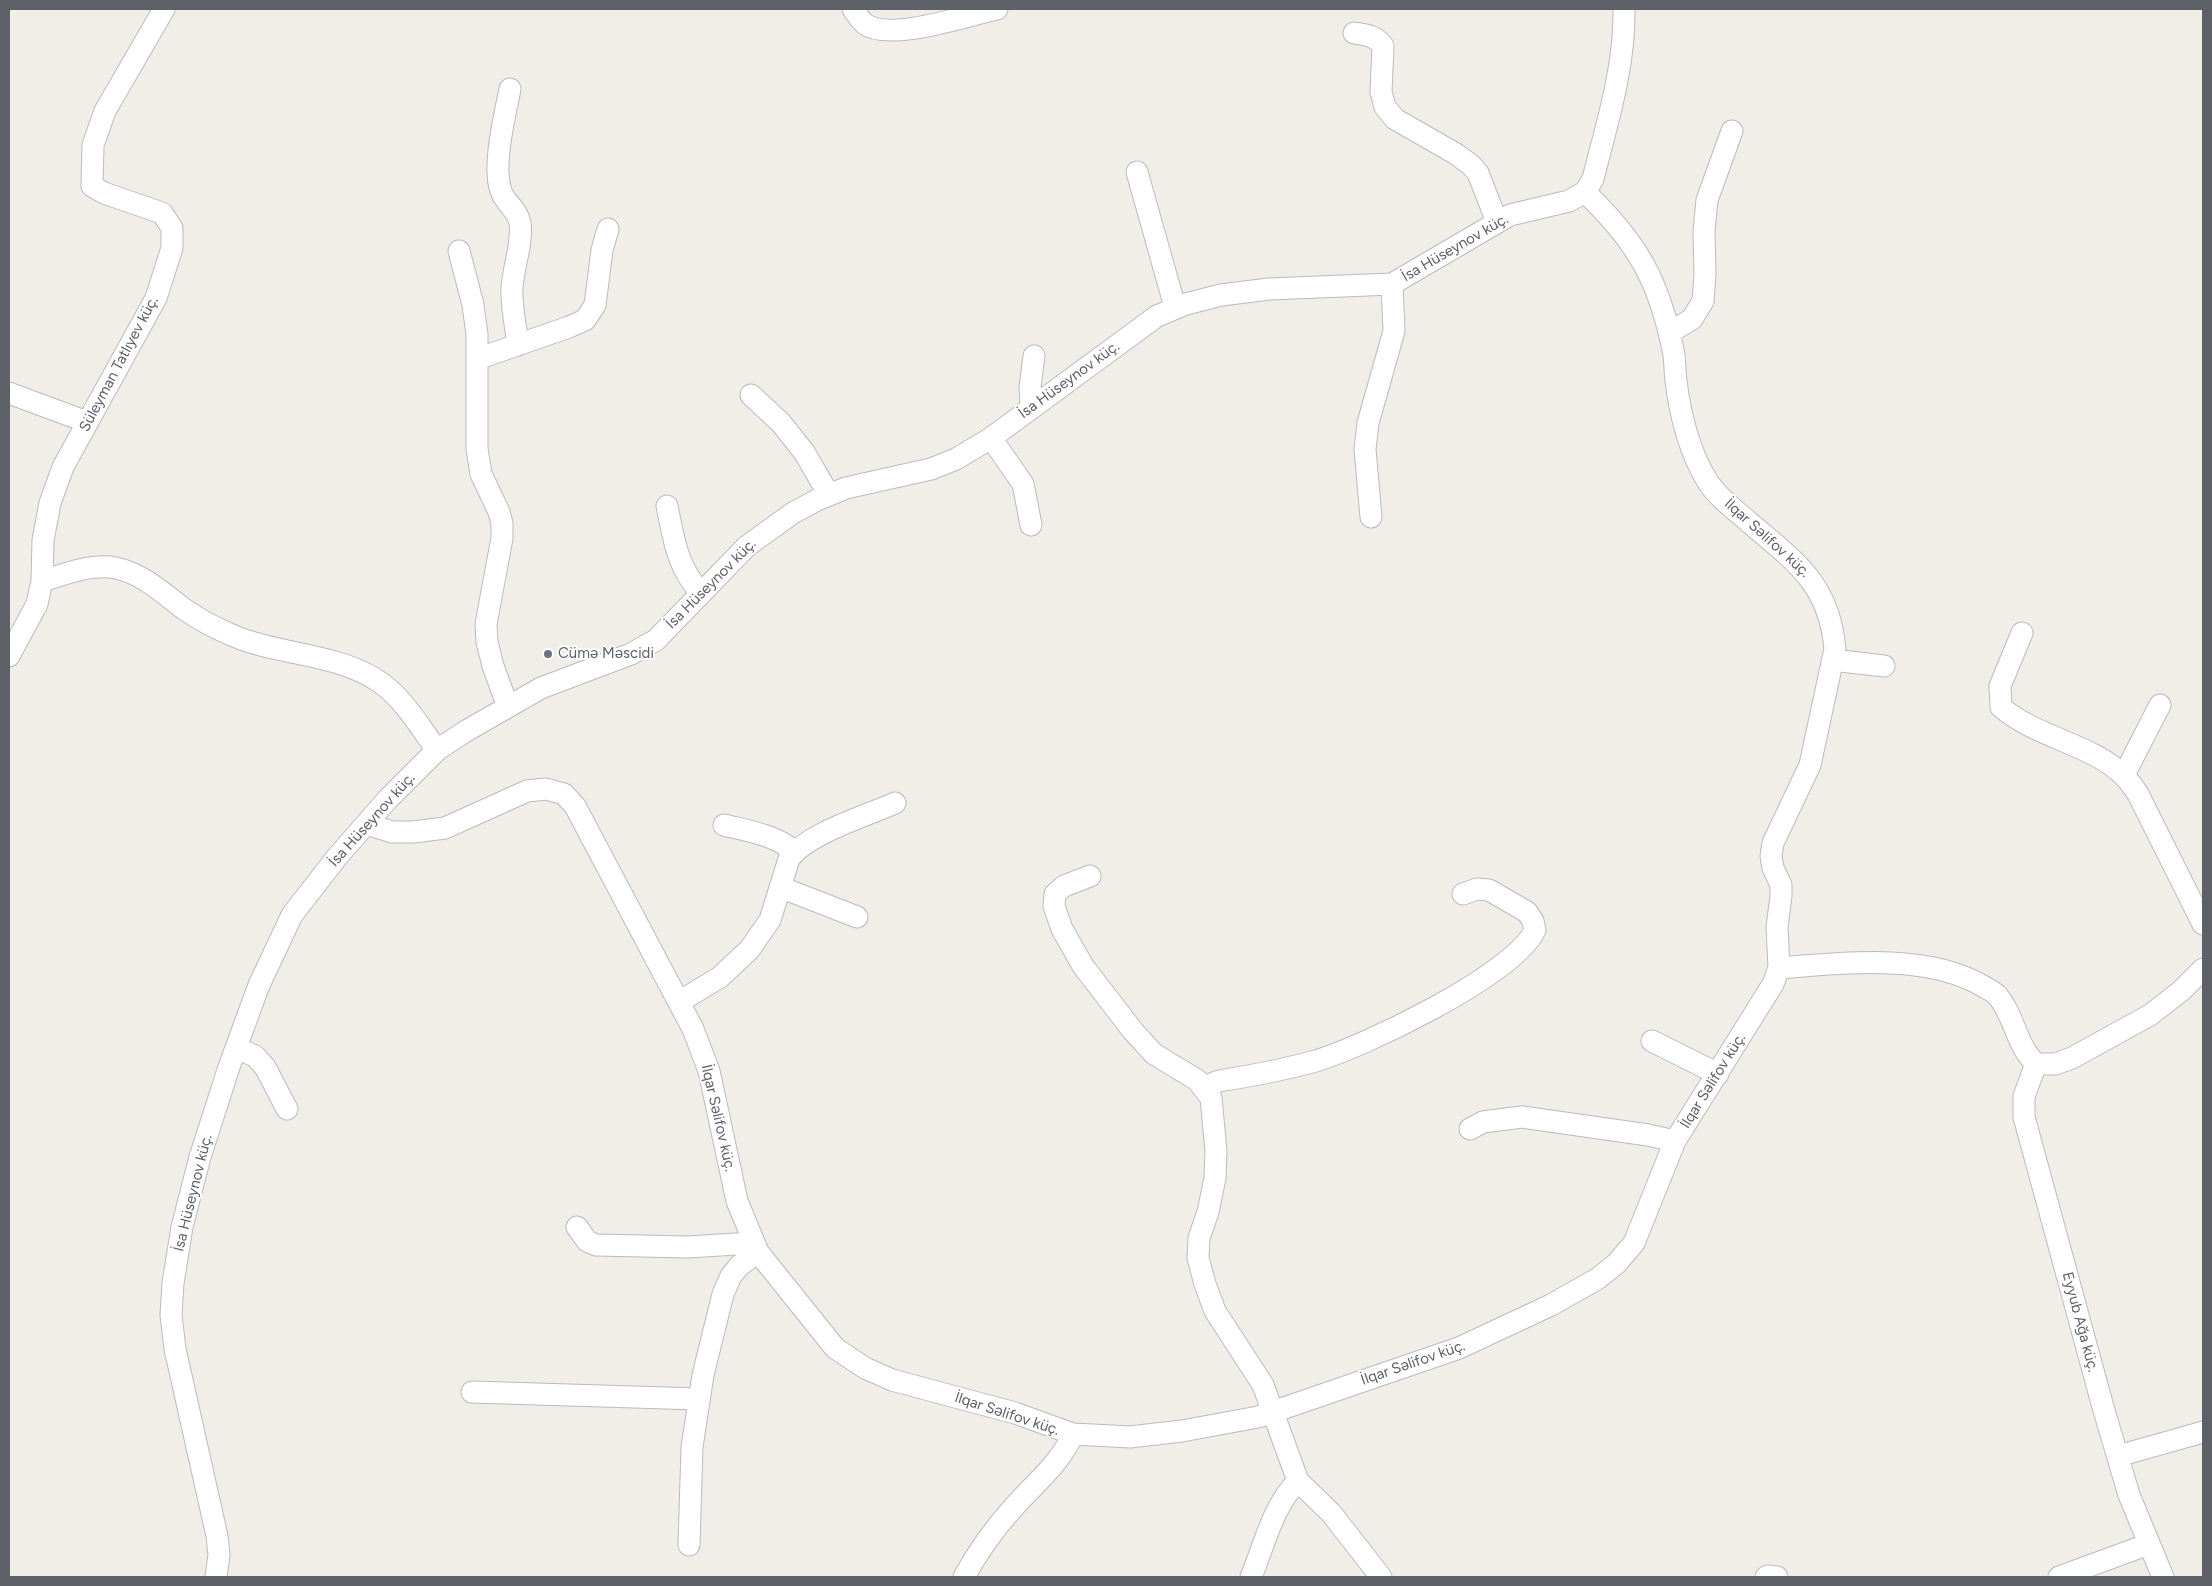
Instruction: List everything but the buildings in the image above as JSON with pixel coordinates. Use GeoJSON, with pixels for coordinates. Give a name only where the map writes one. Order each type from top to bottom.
{"type":"FeatureCollection","features":[{"type":"Feature","properties":{"kind":"street","name":"Süleyman Tatlıyev küç."},"geometry":{"type":"LineString","coordinates":[[9,656],[37,604],[42,580],[43,540],[50,503],[63,467],[156,298],[172,248],[172,228],[162,213],[104,193],[92,186],[93,145],[105,111],[164,9]]}},
{"type":"Feature","properties":{"kind":"street"},"geometry":{"type":"LineString","coordinates":[[852,9],[865,24],[880,30],[902,31],[997,9]]}},
{"type":"Feature","properties":{"kind":"street"},"geometry":{"type":"LineString","coordinates":[[1585,192],[1593,179],[1620,74],[1624,9]]}},
{"type":"Feature","properties":{"kind":"street"},"geometry":{"type":"LineString","coordinates":[[1354,33],[1370,35],[1379,40],[1383,46],[1381,92],[1385,107],[1395,119],[1456,154],[1471,165],[1478,173],[1497,222]]}},
{"type":"Feature","properties":{"kind":"street"},"geometry":{"type":"LineString","coordinates":[[510,89],[500,139],[499,176],[502,195],[515,212],[520,223],[512,290],[518,345]]}},
{"type":"Feature","properties":{"kind":"street"},"geometry":{"type":"LineString","coordinates":[[1669,333],[1692,319],[1703,301],[1705,274],[1704,231],[1707,200],[1732,130]]}},
{"type":"Feature","properties":{"kind":"street"},"geometry":{"type":"LineString","coordinates":[[1137,172],[1175,307]]}},
{"type":"Feature","properties":{"kind":"street","name":"İsa Hüseynov küç."},"geometry":{"type":"LineString","coordinates":[[216,1577],[217,1536],[175,1349],[171,1315],[173,1283],[182,1227],[200,1158],[259,985],[292,914],[337,857],[437,750],[541,688],[631,654],[656,640],[754,541],[793,513],[828,495],[863,484],[931,469],[956,459],[991,438],[1157,316],[1175,307],[1221,295],[1269,289],[1392,284],[1510,215],[1569,200],[1585,192]]}},
{"type":"Feature","properties":{"kind":"street","name":"İlqar Səlifov küç."},"geometry":{"type":"LineString","coordinates":[[367,824],[392,832],[413,832],[445,828],[526,791],[546,788],[564,794],[575,806],[693,1029],[709,1071],[737,1201],[756,1247],[835,1348],[865,1368],[892,1380],[1006,1410],[1073,1434],[1139,1436],[1182,1431],[1274,1411],[1459,1348],[1552,1305],[1598,1279],[1616,1264],[1634,1243],[1675,1141],[1773,984],[1779,968],[1777,927],[1781,885],[1773,868],[1771,856],[1773,843],[1810,765],[1835,649],[1834,633],[1824,600],[1812,580],[1727,503],[1709,483],[1695,455],[1682,417],[1669,333],[1652,279],[1634,246],[1613,218],[1585,192]]}},
{"type":"Feature","properties":{"kind":"street"},"geometry":{"type":"LineString","coordinates":[[477,359],[585,320],[595,305],[602,250],[608,229]]}},
{"type":"Feature","properties":{"kind":"street"},"geometry":{"type":"LineString","coordinates":[[459,251],[473,305],[477,334],[477,450],[482,474],[502,522],[502,538],[486,624],[487,642],[508,707]]}},
{"type":"Feature","properties":{"kind":"street"},"geometry":{"type":"LineString","coordinates":[[1371,517],[1365,449],[1368,423],[1394,331],[1392,284]]}},
{"type":"Feature","properties":{"kind":"street"},"geometry":{"type":"LineString","coordinates":[[1031,408],[1030,387],[1034,356]]}},
{"type":"Feature","properties":{"kind":"street"},"geometry":{"type":"LineString","coordinates":[[9,393],[88,422]]}},
{"type":"Feature","properties":{"kind":"street"},"geometry":{"type":"LineString","coordinates":[[751,395],[781,423],[804,452],[828,495]]}},
{"type":"Feature","properties":{"kind":"street"},"geometry":{"type":"LineString","coordinates":[[991,438],[1023,484],[1031,525]]}},
{"type":"Feature","properties":{"kind":"street"},"geometry":{"type":"LineString","coordinates":[[667,506],[679,560],[690,582],[701,593]]}},
{"type":"Feature","properties":{"kind":"street"},"geometry":{"type":"LineString","coordinates":[[42,580],[91,568],[116,568],[142,577],[203,621],[234,636],[256,644],[352,667],[377,680],[399,699],[437,750]]}},
{"type":"Feature","properties":{"kind":"street"},"geometry":{"type":"LineString","coordinates":[[2022,632],[2000,686],[2001,707],[2014,719],[2104,761],[2124,775],[2138,794],[2203,924]]}},
{"type":"Feature","properties":{"kind":"street"},"geometry":{"type":"LineString","coordinates":[[1833,660],[1884,666]]}},
{"type":"Feature","properties":{"kind":"street"},"geometry":{"type":"LineString","coordinates":[[2124,775],[2160,705]]}},
{"type":"Feature","properties":{"kind":"street"},"geometry":{"type":"LineString","coordinates":[[679,1002],[720,977],[749,950],[770,920],[789,859],[794,851],[816,837],[895,803]]}},
{"type":"Feature","properties":{"kind":"street"},"geometry":{"type":"LineString","coordinates":[[724,825],[766,836],[785,844],[794,851]]}},
{"type":"Feature","properties":{"kind":"street"},"geometry":{"type":"LineString","coordinates":[[1090,876],[1064,886],[1055,894],[1054,906],[1062,929],[1083,966],[1133,1031],[1154,1054],[1196,1080],[1204,1087],[1211,1098],[1216,1151],[1215,1178],[1208,1212],[1199,1238],[1198,1258],[1215,1311],[1256,1371],[1274,1411],[1298,1481],[1331,1513],[1381,1577]]}},
{"type":"Feature","properties":{"kind":"street"},"geometry":{"type":"LineString","coordinates":[[780,887],[857,917]]}},
{"type":"Feature","properties":{"kind":"street"},"geometry":{"type":"LineString","coordinates":[[1204,1087],[1219,1081],[1313,1061],[1403,1024],[1487,976],[1530,940],[1536,930],[1527,912],[1490,890],[1477,889],[1463,894]]}},
{"type":"Feature","properties":{"kind":"street"},"geometry":{"type":"LineString","coordinates":[[1779,968],[1842,963],[1904,965],[1938,968],[1971,980],[1996,994],[2008,1012],[2029,1057],[2036,1064],[2055,1064],[2072,1058],[2150,1015],[2181,991],[2203,969]]}},
{"type":"Feature","properties":{"kind":"street"},"geometry":{"type":"LineString","coordinates":[[1652,1041],[1718,1074]]}},
{"type":"Feature","properties":{"kind":"street"},"geometry":{"type":"LineString","coordinates":[[236,1048],[255,1056],[265,1067],[287,1109]]}},
{"type":"Feature","properties":{"kind":"street","name":"Eyyub Ağa küç."},"geometry":{"type":"LineString","coordinates":[[2036,1064],[2024,1096],[2024,1116],[2129,1495],[2163,1577]]}},
{"type":"Feature","properties":{"kind":"street"},"geometry":{"type":"LineString","coordinates":[[1470,1128],[1483,1122],[1522,1118],[1648,1135],[1675,1141]]}},
{"type":"Feature","properties":{"kind":"street"},"geometry":{"type":"LineString","coordinates":[[577,1226],[587,1241],[596,1245],[756,1247]]}},
{"type":"Feature","properties":{"kind":"street"},"geometry":{"type":"LineString","coordinates":[[689,1545],[692,1447],[698,1399],[723,1294],[731,1276],[756,1247]]}},
{"type":"Feature","properties":{"kind":"street"},"geometry":{"type":"LineString","coordinates":[[472,1392],[698,1399]]}},
{"type":"Feature","properties":{"kind":"street"},"geometry":{"type":"LineString","coordinates":[[2118,1456],[2203,1432]]}},
{"type":"Feature","properties":{"kind":"street"},"geometry":{"type":"LineString","coordinates":[[964,1577],[990,1537],[1011,1510],[1066,1449],[1073,1434]]}},
{"type":"Feature","properties":{"kind":"street"},"geometry":{"type":"LineString","coordinates":[[1251,1577],[1280,1506],[1288,1490],[1298,1481]]}},
{"type":"Feature","properties":{"kind":"street"},"geometry":{"type":"LineString","coordinates":[[2059,1577],[2149,1544]]}},
{"type":"Feature","properties":{"kind":"street"},"geometry":{"type":"LineString","coordinates":[[1766,1577],[1777,1577]]}},
{"type":"Feature","properties":{"kind":"place","name":"Cümə Məscidi"},"geometry":{"type":"Point","coordinates":[548,654]}}]}
